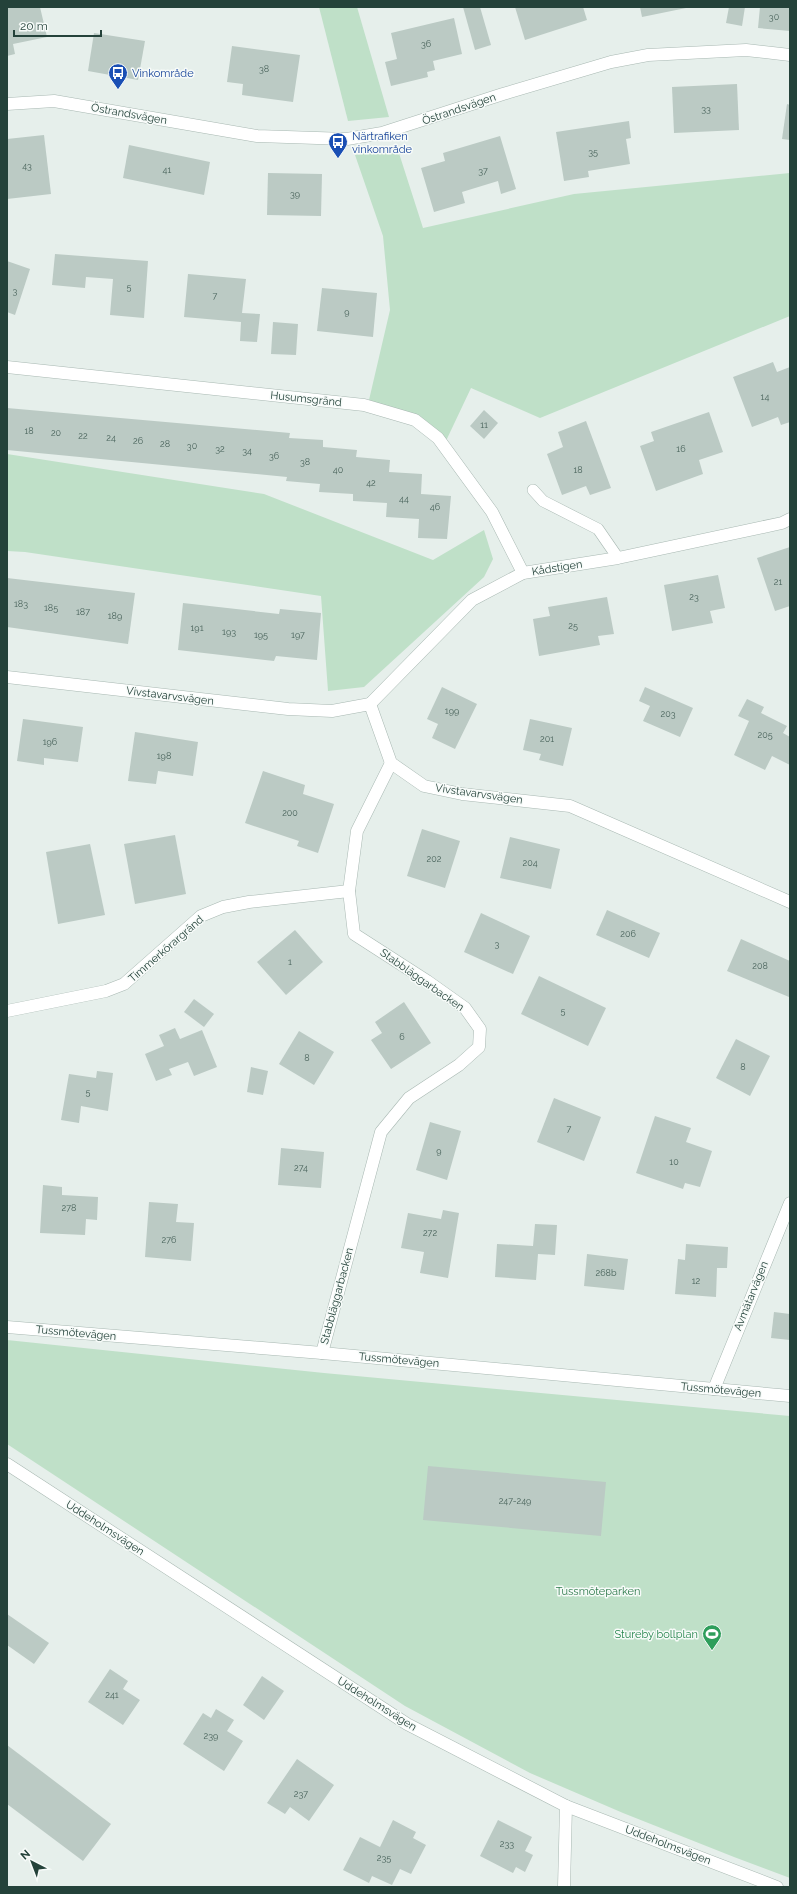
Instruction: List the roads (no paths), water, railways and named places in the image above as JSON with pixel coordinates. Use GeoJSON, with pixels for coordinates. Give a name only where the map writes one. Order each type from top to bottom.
{"type":"FeatureCollection","features":[{"type":"Feature","properties":{"kind":"street","name":"Östrandsvägen"},"geometry":{"type":"LineString","coordinates":[[7,104],[54,101],[257,136],[346,139],[382,134],[604,64],[648,55],[746,50],[790,55]]}},
{"type":"Feature","properties":{"kind":"street","name":"Husumsgränd"},"geometry":{"type":"LineString","coordinates":[[7,368],[364,405],[415,420],[438,438],[492,512],[523,573]]}},
{"type":"Feature","properties":{"kind":"street","name":"Kådstigen"},"geometry":{"type":"LineString","coordinates":[[370,704],[472,600],[523,573],[618,558],[782,523],[790,519]]}},
{"type":"Feature","properties":{"kind":"street","name":"Vivstavarvsvägen"},"geometry":{"type":"LineString","coordinates":[[7,677],[288,709],[332,711],[370,704]]}},
{"type":"Feature","properties":{"kind":"street"},"geometry":{"type":"LineString","coordinates":[[370,704],[391,762]]}},
{"type":"Feature","properties":{"kind":"street","name":"Vivstavarvsvägen"},"geometry":{"type":"LineString","coordinates":[[391,762],[424,786],[462,794],[570,806],[790,902]]}},
{"type":"Feature","properties":{"kind":"street","name":"Stabbläggarbacken"},"geometry":{"type":"LineString","coordinates":[[322,1353],[381,1132],[409,1098],[459,1065],[479,1047],[480,1029],[465,1008],[427,981],[354,934],[350,891],[357,831],[391,762]]}},
{"type":"Feature","properties":{"kind":"street","name":"Timmerkörargränd"},"geometry":{"type":"LineString","coordinates":[[7,1011],[106,991],[124,984],[201,916],[222,907],[249,902],[350,891]]}},
{"type":"Feature","properties":{"kind":"street","name":"Avmätarvägen"},"geometry":{"type":"LineString","coordinates":[[714,1389],[790,1203]]}},
{"type":"Feature","properties":{"kind":"street","name":"Tussmötevägen"},"geometry":{"type":"LineString","coordinates":[[7,1327],[322,1353],[790,1396]]}},
{"type":"Feature","properties":{"kind":"street","name":"Uddeholmsvägen"},"geometry":{"type":"LineString","coordinates":[[7,1464],[406,1724],[566,1806],[777,1887]]}},
{"type":"Feature","properties":{"kind":"street"},"geometry":{"type":"LineString","coordinates":[[564,1887],[566,1806]]}},
{"type":"Feature","properties":{"kind":"lane"},"geometry":{"type":"LineString","coordinates":[[533,490],[543,501],[598,529],[618,558]]}},
{"type":"Feature","properties":{"kind":"place","name":"Vinkområde"},"geometry":{"type":"Point","coordinates":[118,90]}},
{"type":"Feature","properties":{"kind":"place","name":"Närtrafiken vinkområde"},"geometry":{"type":"Point","coordinates":[338,159]}},
{"type":"Feature","properties":{"kind":"place","name":"Stureby bollplan"},"geometry":{"type":"Point","coordinates":[712,1651]}},
{"type":"Feature","properties":{"kind":"park label","name":"Tussmöteparken"},"geometry":{"type":"Point","coordinates":[598,1591]}}]}
